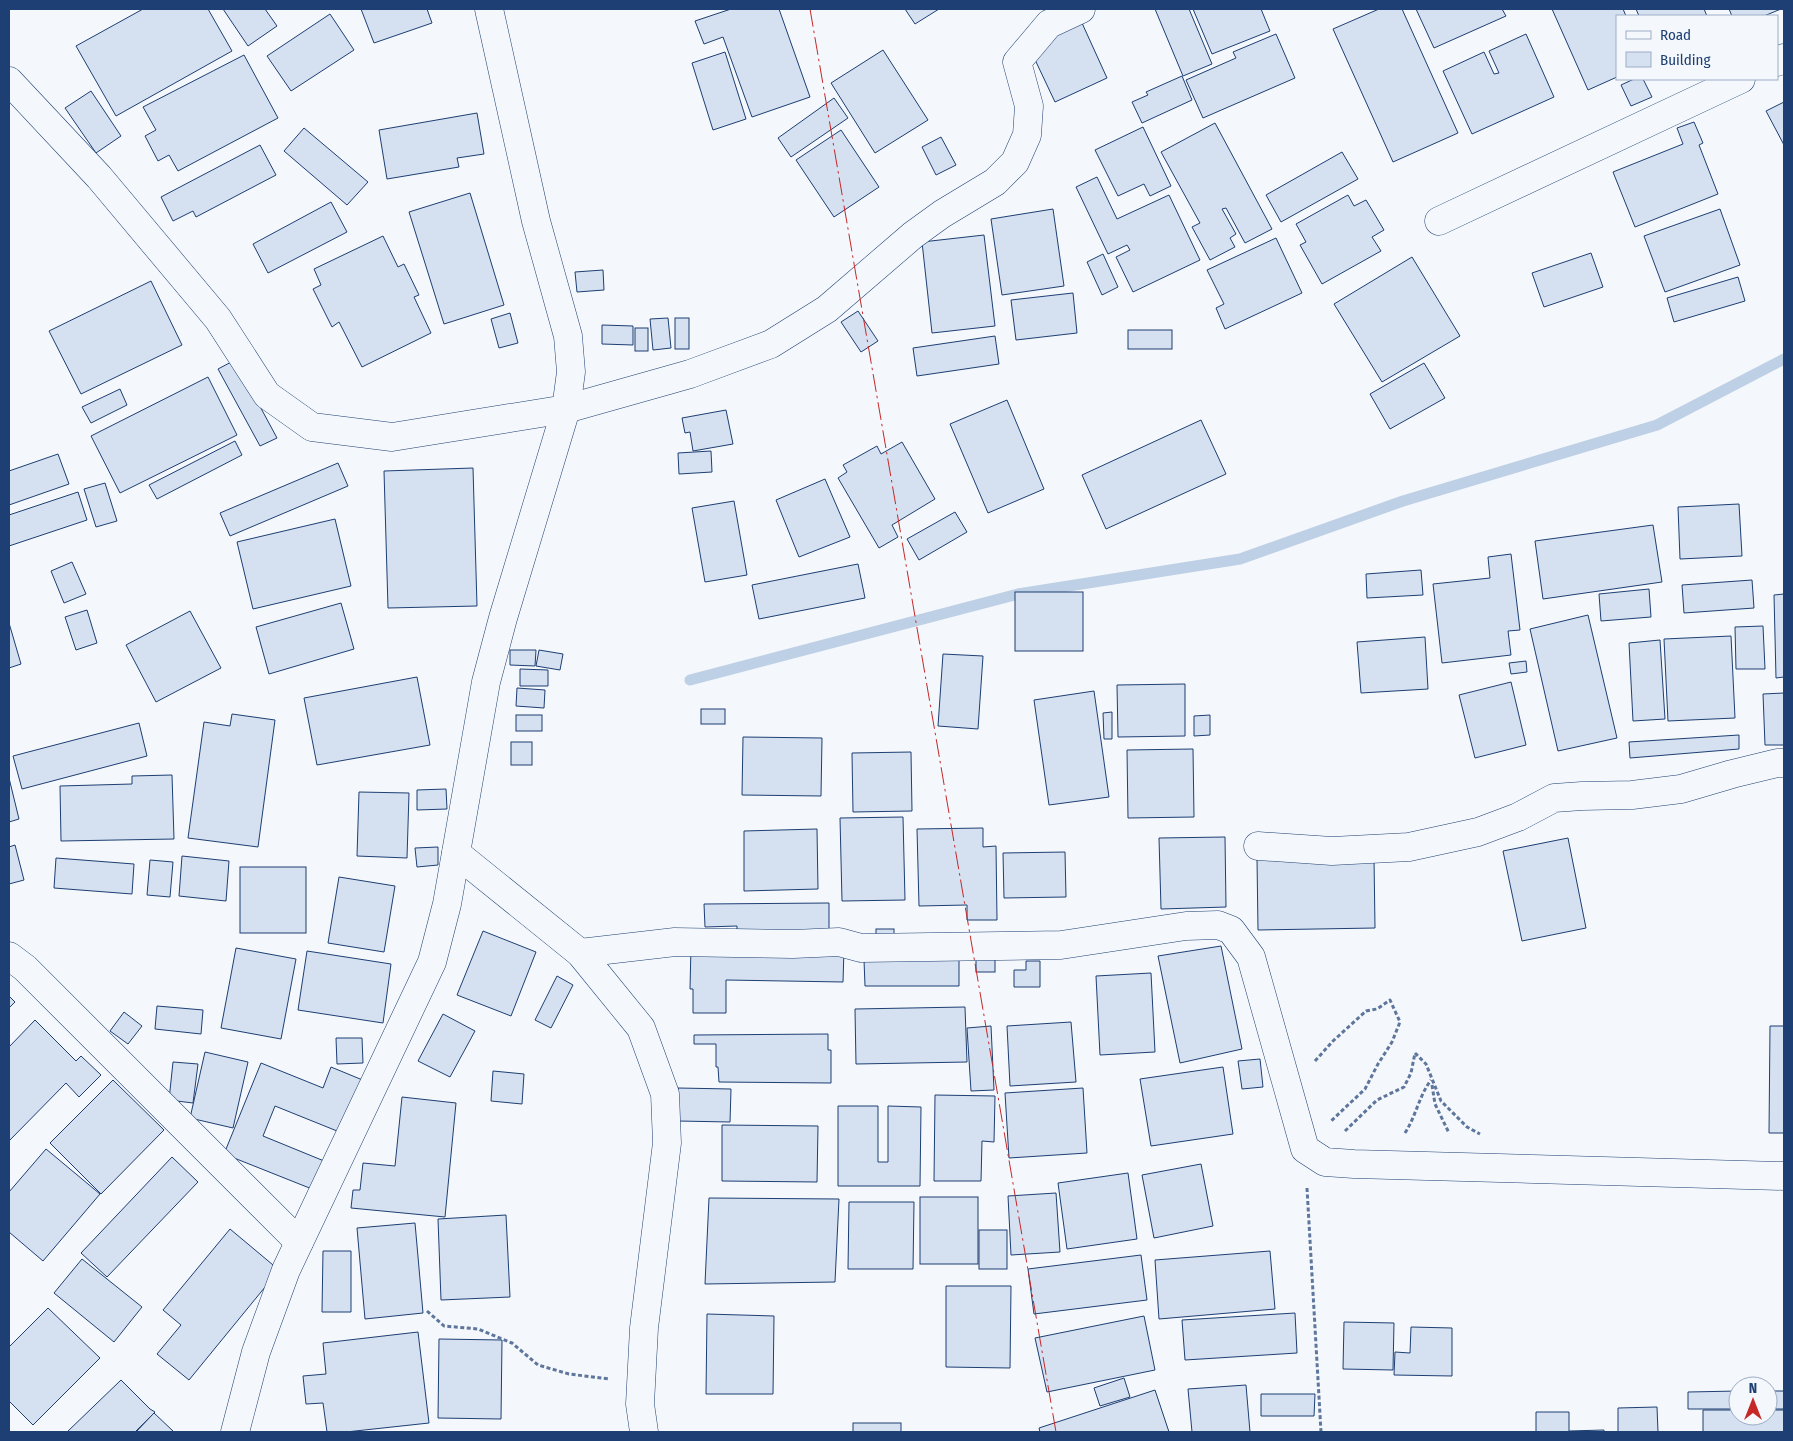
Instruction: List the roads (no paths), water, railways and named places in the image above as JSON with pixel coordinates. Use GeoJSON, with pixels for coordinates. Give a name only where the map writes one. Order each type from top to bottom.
{"type":"FeatureCollection","features":[{"type":"Feature","properties":{"kind":"street"},"geometry":{"type":"LineString","coordinates":[[234,1432],[256,1352],[286,1270],[432,962],[447,904],[486,682],[503,618],[566,409],[571,372],[568,336],[536,222],[489,9]]}},
{"type":"Feature","properties":{"kind":"street"},"geometry":{"type":"LineString","coordinates":[[9,81],[99,177],[218,319],[267,395],[312,427],[392,437],[566,409],[690,374],[771,344],[827,309],[913,235],[942,214],[995,182],[1015,162],[1027,135],[1029,106],[1017,62],[1049,24],[1081,9]]}},
{"type":"Feature","properties":{"kind":"street"},"geometry":{"type":"LineString","coordinates":[[1439,222],[1739,80]]}},
{"type":"Feature","properties":{"kind":"street"},"geometry":{"type":"LineString","coordinates":[[1258,846],[1332,851],[1409,848],[1478,832],[1518,818],[1554,798],[1632,795],[1681,789],[1732,774],[1776,763],[1784,763]]}},
{"type":"Feature","properties":{"kind":"street"},"geometry":{"type":"LineString","coordinates":[[456,853],[580,953],[641,1028],[665,1094],[667,1143],[644,1328],[640,1404],[644,1432]]}},
{"type":"Feature","properties":{"kind":"street"},"geometry":{"type":"LineString","coordinates":[[580,953],[676,942],[793,944],[839,942],[861,948],[1061,945],[1186,926],[1218,925],[1231,930],[1250,957],[1291,1101],[1315,1155],[1384,1165],[1784,1176]]}},
{"type":"Feature","properties":{"kind":"street"},"geometry":{"type":"LineString","coordinates":[[9,956],[32,975],[299,1242]]}},
{"type":"Feature","properties":{"kind":"waterway"},"geometry":{"type":"LineString","coordinates":[[690,680],[1018,594],[1240,559],[1403,501],[1657,425],[1784,359]]}}]}
